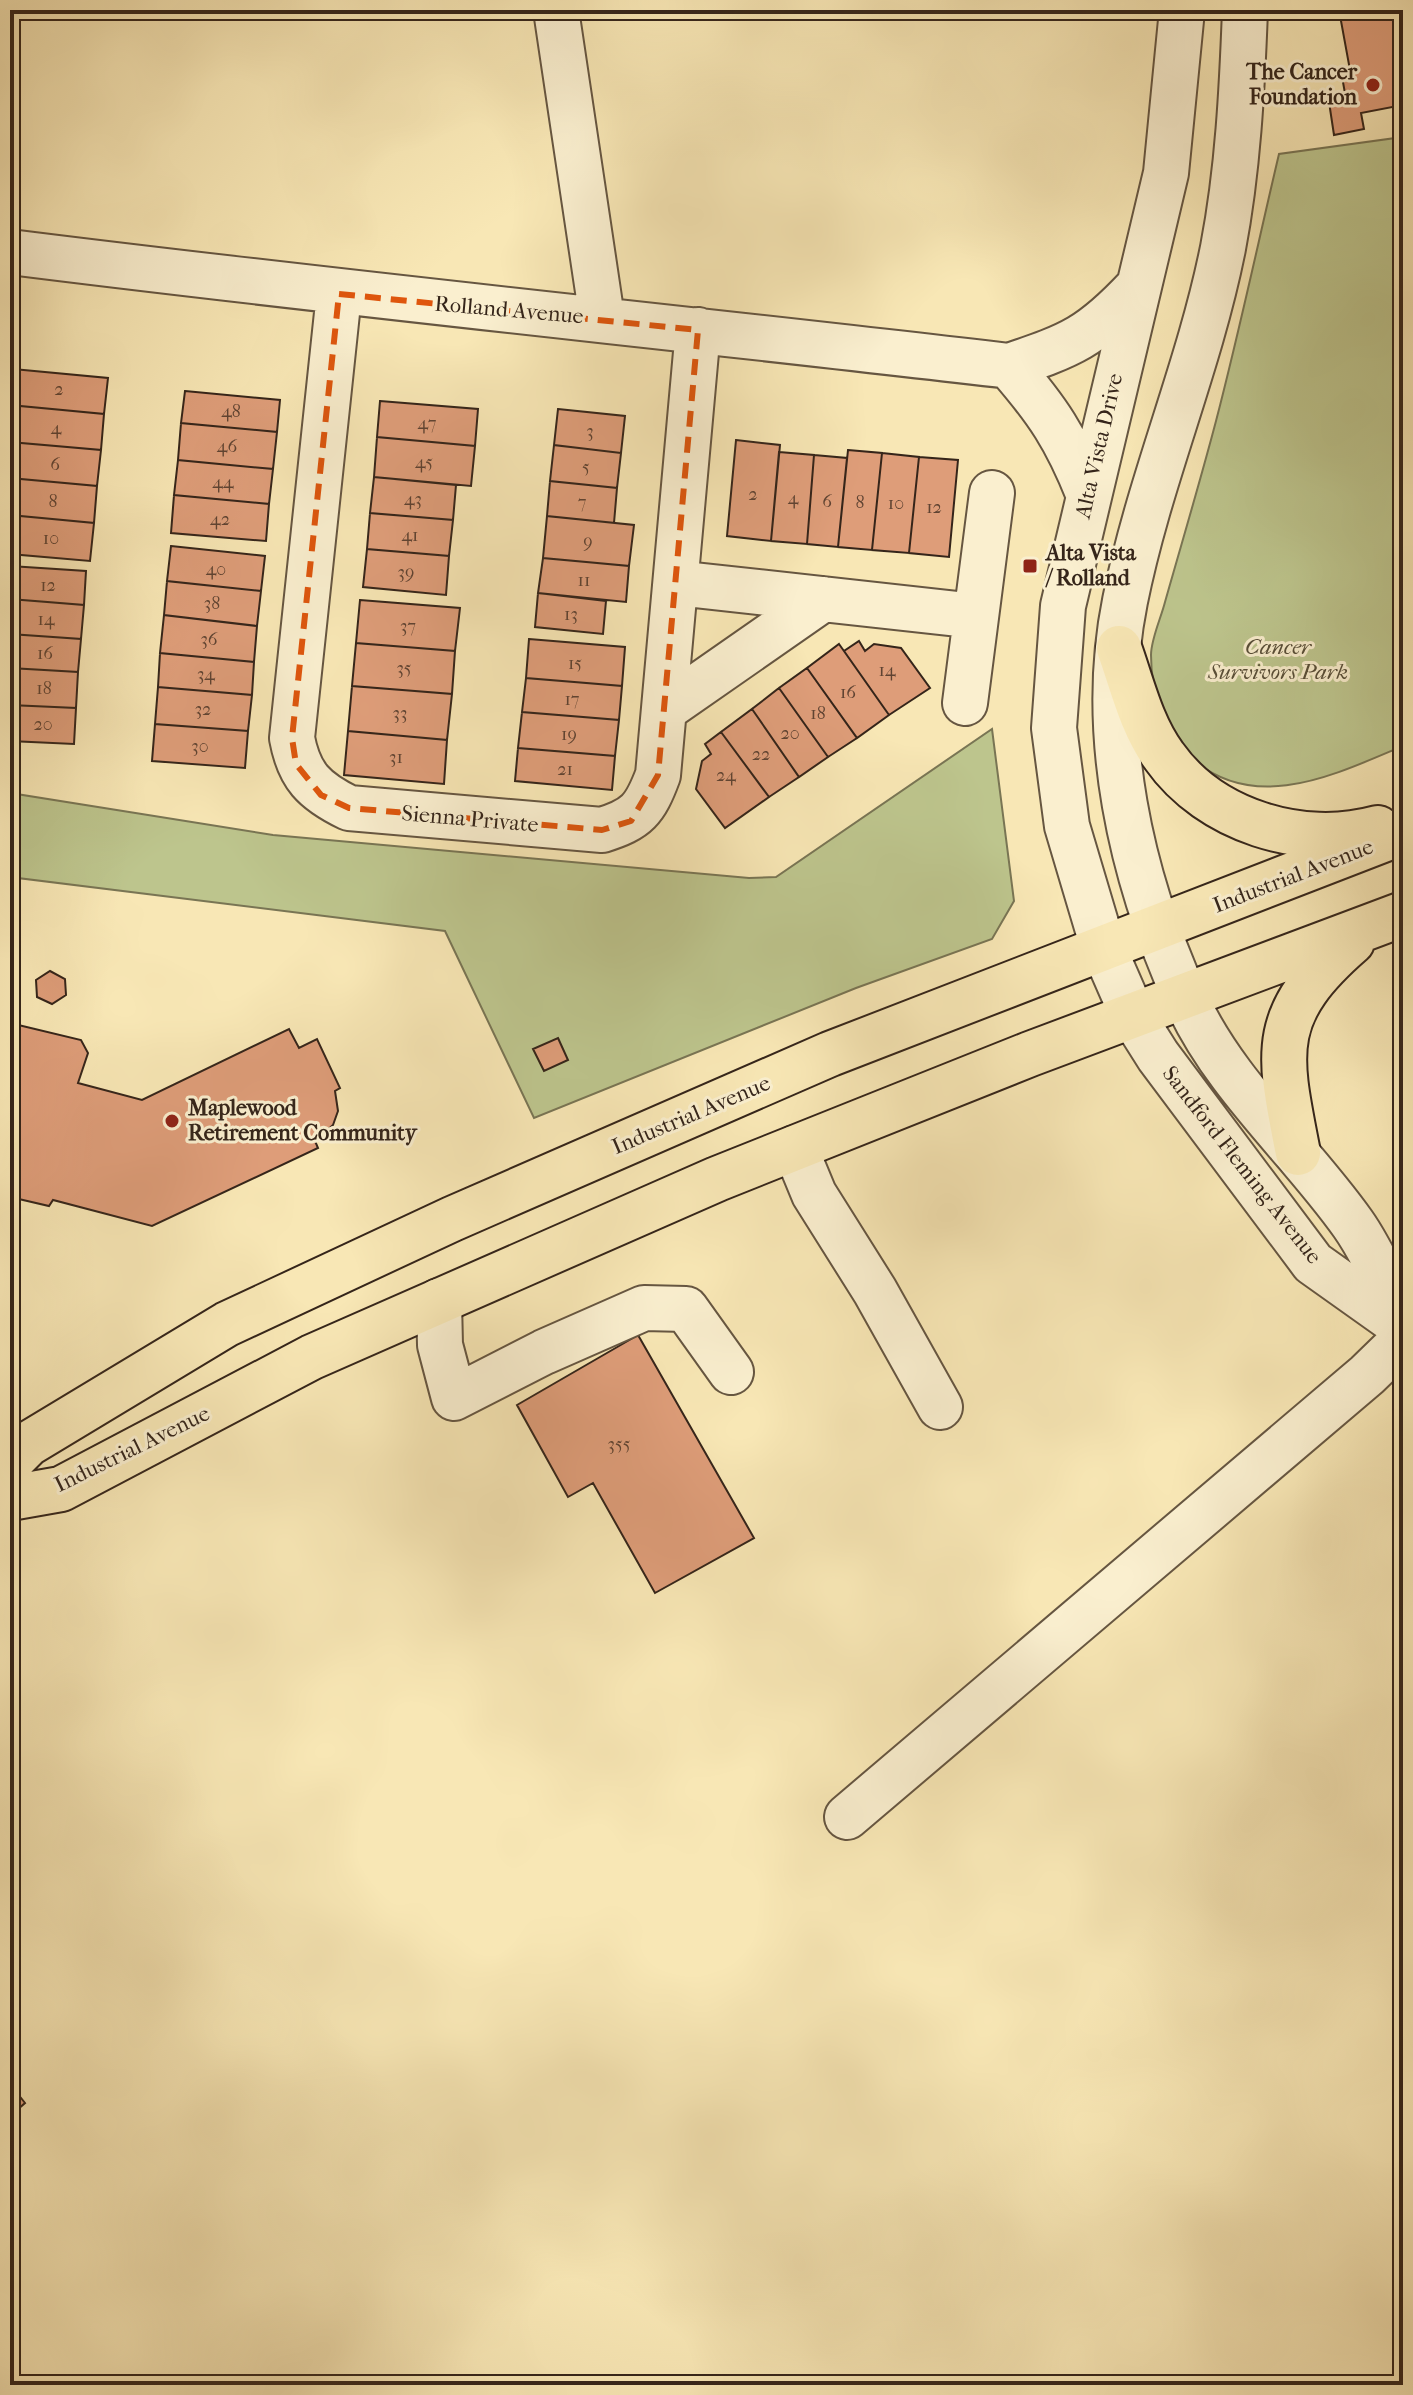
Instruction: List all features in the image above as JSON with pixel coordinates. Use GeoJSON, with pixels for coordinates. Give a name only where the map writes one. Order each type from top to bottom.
{"type":"FeatureCollection","features":[{"type":"Feature","properties":{"kind":"main road"},"geometry":{"type":"LineString","coordinates":[[1119,648],[1146,722],[1162,754],[1183,779],[1225,811],[1255,823],[1320,835],[1365,832],[1403,821]]}},
{"type":"Feature","properties":{"kind":"main road","name":"Industrial Avenue"},"geometry":{"type":"LineString","coordinates":[[10,1462],[28,1444],[241,1317],[452,1219],[830,1054],[1403,832]]}},
{"type":"Feature","properties":{"kind":"main road"},"geometry":{"type":"LineString","coordinates":[[1298,1153],[1283,1076],[1284,1039],[1299,996],[1316,972],[1384,922]]}},
{"type":"Feature","properties":{"kind":"main road","name":"Industrial Avenue"},"geometry":{"type":"LineString","coordinates":[[10,1498],[61,1489],[312,1357],[795,1148],[1030,1054],[1134,1018],[1384,922]]}},
{"type":"Feature","properties":{"kind":"street"},"geometry":{"type":"LineString","coordinates":[[556,10],[602,318]]}},
{"type":"Feature","properties":{"kind":"street","name":"Alta Vista Drive"},"geometry":{"type":"LineString","coordinates":[[1134,1018],[1103,947],[1067,826],[1054,728],[1063,606],[1166,173],[1182,10]]}},
{"type":"Feature","properties":{"kind":"street"},"geometry":{"type":"LineString","coordinates":[[1245,10],[1241,105],[1223,249],[1128,587],[1115,691],[1119,769],[1137,859],[1185,997],[1210,1046],[1355,1227],[1403,1317]]}},
{"type":"Feature","properties":{"kind":"street","name":"Rolland Avenue"},"geometry":{"type":"LineString","coordinates":[[10,252],[339,294],[602,318],[1009,366],[1066,347],[1104,323],[1137,288]]}},
{"type":"Feature","properties":{"kind":"street","name":"Sienna Private"},"geometry":{"type":"LineString","coordinates":[[339,294],[292,738],[296,764],[321,795],[349,808],[602,830],[631,821],[649,801],[658,775],[665,709],[698,330]]}},
{"type":"Feature","properties":{"kind":"street"},"geometry":{"type":"LineString","coordinates":[[1009,366],[1036,396],[1068,442],[1088,493]]}},
{"type":"Feature","properties":{"kind":"street"},"geometry":{"type":"LineString","coordinates":[[965,703],[992,493]]}},
{"type":"Feature","properties":{"kind":"street"},"geometry":{"type":"LineString","coordinates":[[676,583],[976,616]]}},
{"type":"Feature","properties":{"kind":"street"},"geometry":{"type":"LineString","coordinates":[[665,709],[823,599]]}},
{"type":"Feature","properties":{"kind":"street","name":"Sandford Fleming Avenue"},"geometry":{"type":"LineString","coordinates":[[1134,1018],[1313,1263],[1403,1327]]}},
{"type":"Feature","properties":{"kind":"street"},"geometry":{"type":"LineString","coordinates":[[795,1148],[814,1194],[875,1291],[940,1407]]}},
{"type":"Feature","properties":{"kind":"street"},"geometry":{"type":"LineString","coordinates":[[439,1301],[440,1345],[454,1398],[544,1352],[644,1308],[686,1309],[731,1372]]}},
{"type":"Feature","properties":{"kind":"street"},"geometry":{"type":"LineString","coordinates":[[847,1817],[1367,1375],[1403,1340]]}},
{"type":"Feature","properties":{"kind":"highlighted area"},"geometry":{"type":"Polygon","coordinates":[[[339,294],[698,330],[658,775],[631,821],[602,830],[349,808],[321,795],[296,764],[292,738],[339,294]]]}},
{"type":"Feature","properties":{"kind":"green space","name":"Cancer Survivors Park"},"geometry":{"type":"Polygon","coordinates":[[[1403,137],[1403,746],[1322,778],[1266,787],[1239,783],[1213,773],[1188,755],[1172,734],[1160,709],[1153,682],[1153,642],[1216,421],[1279,154],[1403,137]]]}},
{"type":"Feature","properties":{"kind":"green space"},"geometry":{"type":"Polygon","coordinates":[[[992,729],[1014,901],[992,939],[856,988],[534,1118],[445,931],[10,877],[10,793],[273,835],[749,878],[776,877],[992,729]]]}},
{"type":"Feature","properties":{"kind":"building","name":"The Cancer Foundation"},"geometry":{"type":"Polygon","coordinates":[[[1339,10],[1403,10],[1403,105],[1361,113],[1364,129],[1334,135],[1329,102],[1346,99],[1341,71],[1350,70],[1339,10]]]}},
{"type":"Feature","properties":{"kind":"building"},"geometry":{"type":"Polygon","coordinates":[[[13,369],[108,378],[104,414],[10,405],[13,369]]]}},
{"type":"Feature","properties":{"kind":"building"},"geometry":{"type":"Polygon","coordinates":[[[185,391],[280,400],[277,432],[181,423],[185,391]]]}},
{"type":"Feature","properties":{"kind":"building"},"geometry":{"type":"Polygon","coordinates":[[[380,401],[478,409],[475,446],[377,437],[380,401]]]}},
{"type":"Feature","properties":{"kind":"building"},"geometry":{"type":"Polygon","coordinates":[[[10,405],[104,414],[101,450],[10,442],[10,405]]]}},
{"type":"Feature","properties":{"kind":"building"},"geometry":{"type":"Polygon","coordinates":[[[558,409],[625,416],[621,453],[554,445],[558,409]]]}},
{"type":"Feature","properties":{"kind":"building"},"geometry":{"type":"Polygon","coordinates":[[[181,423],[277,432],[273,469],[178,460],[181,423]]]}},
{"type":"Feature","properties":{"kind":"building"},"geometry":{"type":"Polygon","coordinates":[[[377,437],[475,446],[471,486],[374,477],[377,437]]]}},
{"type":"Feature","properties":{"kind":"building"},"geometry":{"type":"Polygon","coordinates":[[[736,440],[780,445],[771,541],[727,536],[736,440]]]}},
{"type":"Feature","properties":{"kind":"building"},"geometry":{"type":"Polygon","coordinates":[[[10,442],[101,450],[97,486],[10,478],[10,442]]]}},
{"type":"Feature","properties":{"kind":"building"},"geometry":{"type":"Polygon","coordinates":[[[554,445],[621,453],[617,488],[550,481],[554,445]]]}},
{"type":"Feature","properties":{"kind":"building"},"geometry":{"type":"Polygon","coordinates":[[[848,450],[882,453],[872,550],[838,547],[848,450]]]}},
{"type":"Feature","properties":{"kind":"building"},"geometry":{"type":"Polygon","coordinates":[[[779,452],[814,455],[807,544],[771,541],[779,452]]]}},
{"type":"Feature","properties":{"kind":"building"},"geometry":{"type":"Polygon","coordinates":[[[882,453],[919,457],[909,553],[872,550],[882,453]]]}},
{"type":"Feature","properties":{"kind":"building"},"geometry":{"type":"Polygon","coordinates":[[[814,455],[847,458],[838,547],[807,544],[814,455]]]}},
{"type":"Feature","properties":{"kind":"building"},"geometry":{"type":"Polygon","coordinates":[[[919,457],[958,460],[949,557],[909,553],[919,457]]]}},
{"type":"Feature","properties":{"kind":"building"},"geometry":{"type":"Polygon","coordinates":[[[178,460],[273,469],[269,504],[174,495],[178,460]]]}},
{"type":"Feature","properties":{"kind":"building"},"geometry":{"type":"Polygon","coordinates":[[[374,477],[456,485],[453,520],[370,513],[374,477]]]}},
{"type":"Feature","properties":{"kind":"building"},"geometry":{"type":"Polygon","coordinates":[[[10,478],[97,486],[94,523],[10,515],[10,478]]]}},
{"type":"Feature","properties":{"kind":"building"},"geometry":{"type":"Polygon","coordinates":[[[550,481],[617,488],[614,523],[547,516],[550,481]]]}},
{"type":"Feature","properties":{"kind":"building"},"geometry":{"type":"Polygon","coordinates":[[[174,495],[269,504],[266,541],[171,533],[174,495]]]}},
{"type":"Feature","properties":{"kind":"building"},"geometry":{"type":"Polygon","coordinates":[[[370,513],[453,520],[449,556],[367,549],[370,513]]]}},
{"type":"Feature","properties":{"kind":"building"},"geometry":{"type":"Polygon","coordinates":[[[10,515],[94,523],[90,561],[10,554],[10,515]]]}},
{"type":"Feature","properties":{"kind":"building"},"geometry":{"type":"Polygon","coordinates":[[[547,516],[634,525],[629,566],[543,558],[547,516]]]}},
{"type":"Feature","properties":{"kind":"building"},"geometry":{"type":"Polygon","coordinates":[[[171,546],[265,556],[261,591],[167,581],[171,546]]]}},
{"type":"Feature","properties":{"kind":"building"},"geometry":{"type":"Polygon","coordinates":[[[367,549],[449,556],[446,595],[363,587],[367,549]]]}},
{"type":"Feature","properties":{"kind":"building"},"geometry":{"type":"Polygon","coordinates":[[[543,558],[629,566],[626,602],[538,593],[543,558]]]}},
{"type":"Feature","properties":{"kind":"building"},"geometry":{"type":"Polygon","coordinates":[[[10,566],[86,571],[84,605],[10,599],[10,566]]]}},
{"type":"Feature","properties":{"kind":"building"},"geometry":{"type":"Polygon","coordinates":[[[167,581],[261,591],[257,626],[164,615],[167,581]]]}},
{"type":"Feature","properties":{"kind":"building"},"geometry":{"type":"Polygon","coordinates":[[[538,593],[606,601],[603,634],[535,627],[538,593]]]}},
{"type":"Feature","properties":{"kind":"building"},"geometry":{"type":"Polygon","coordinates":[[[10,599],[84,605],[81,639],[10,634],[10,599]]]}},
{"type":"Feature","properties":{"kind":"building"},"geometry":{"type":"Polygon","coordinates":[[[360,600],[460,608],[455,651],[356,643],[360,600]]]}},
{"type":"Feature","properties":{"kind":"building"},"geometry":{"type":"Polygon","coordinates":[[[164,615],[257,626],[254,662],[160,653],[164,615]]]}},
{"type":"Feature","properties":{"kind":"building"},"geometry":{"type":"Polygon","coordinates":[[[10,634],[81,639],[78,672],[10,668],[10,634]]]}},
{"type":"Feature","properties":{"kind":"building"},"geometry":{"type":"Polygon","coordinates":[[[529,639],[625,647],[622,686],[526,678],[529,639]]]}},
{"type":"Feature","properties":{"kind":"building"},"geometry":{"type":"Polygon","coordinates":[[[859,641],[865,651],[874,644],[901,648],[930,688],[889,715],[844,651],[859,641]]]}},
{"type":"Feature","properties":{"kind":"building"},"geometry":{"type":"Polygon","coordinates":[[[356,643],[455,651],[452,694],[352,686],[356,643]]]}},
{"type":"Feature","properties":{"kind":"building"},"geometry":{"type":"Polygon","coordinates":[[[839,644],[889,715],[857,738],[807,668],[839,644]]]}},
{"type":"Feature","properties":{"kind":"building"},"geometry":{"type":"Polygon","coordinates":[[[160,653],[254,662],[252,695],[158,687],[160,653]]]}},
{"type":"Feature","properties":{"kind":"building"},"geometry":{"type":"Polygon","coordinates":[[[10,668],[78,672],[76,708],[10,705],[10,668]]]}},
{"type":"Feature","properties":{"kind":"building"},"geometry":{"type":"Polygon","coordinates":[[[807,668],[857,738],[828,757],[779,688],[807,668]]]}},
{"type":"Feature","properties":{"kind":"building"},"geometry":{"type":"Polygon","coordinates":[[[526,678],[622,686],[619,720],[522,712],[526,678]]]}},
{"type":"Feature","properties":{"kind":"building"},"geometry":{"type":"Polygon","coordinates":[[[352,686],[452,694],[447,740],[348,731],[352,686]]]}},
{"type":"Feature","properties":{"kind":"building"},"geometry":{"type":"Polygon","coordinates":[[[158,687],[252,695],[248,731],[155,724],[158,687]]]}},
{"type":"Feature","properties":{"kind":"building"},"geometry":{"type":"Polygon","coordinates":[[[779,688],[828,757],[799,777],[752,709],[779,688]]]}},
{"type":"Feature","properties":{"kind":"building"},"geometry":{"type":"Polygon","coordinates":[[[10,705],[76,708],[74,744],[10,741],[10,705]]]}},
{"type":"Feature","properties":{"kind":"building"},"geometry":{"type":"Polygon","coordinates":[[[752,709],[799,777],[769,797],[721,732],[752,709]]]}},
{"type":"Feature","properties":{"kind":"building"},"geometry":{"type":"Polygon","coordinates":[[[522,712],[619,720],[615,756],[518,748],[522,712]]]}},
{"type":"Feature","properties":{"kind":"building"},"geometry":{"type":"Polygon","coordinates":[[[155,724],[248,731],[245,768],[152,761],[155,724]]]}},
{"type":"Feature","properties":{"kind":"building"},"geometry":{"type":"Polygon","coordinates":[[[348,731],[447,740],[444,784],[344,775],[348,731]]]}},
{"type":"Feature","properties":{"kind":"building"},"geometry":{"type":"Polygon","coordinates":[[[721,732],[769,797],[725,828],[696,789],[702,761],[711,754],[705,744],[721,732]]]}},
{"type":"Feature","properties":{"kind":"building"},"geometry":{"type":"Polygon","coordinates":[[[518,748],[615,756],[612,790],[515,781],[518,748]]]}},
{"type":"Feature","properties":{"kind":"building"},"geometry":{"type":"Polygon","coordinates":[[[50,971],[65,979],[66,995],[52,1004],[37,997],[36,980],[50,971]]]}},
{"type":"Feature","properties":{"kind":"building","name":"Maplewood Retirement Community"},"geometry":{"type":"Polygon","coordinates":[[[10,1023],[81,1040],[88,1053],[78,1083],[142,1100],[289,1029],[299,1048],[317,1039],[340,1088],[335,1091],[338,1111],[333,1125],[315,1141],[318,1148],[152,1226],[53,1200],[49,1206],[10,1197],[10,1023]]]}},
{"type":"Feature","properties":{"kind":"building"},"geometry":{"type":"Polygon","coordinates":[[[558,1038],[568,1060],[544,1071],[533,1049],[558,1038]]]}},
{"type":"Feature","properties":{"kind":"building"},"geometry":{"type":"Polygon","coordinates":[[[638,1335],[754,1538],[655,1593],[593,1483],[568,1497],[517,1405],[638,1335]]]}},
{"type":"Feature","properties":{"kind":"building"},"geometry":{"type":"Polygon","coordinates":[[[10,2084],[25,2103],[10,2116],[10,2084]]]}},
{"type":"Feature","properties":{"kind":"place","name":"The Cancer Foundation"},"geometry":{"type":"Point","coordinates":[1373,85]}},
{"type":"Feature","properties":{"kind":"place","name":"Alta Vista / Rolland"},"geometry":{"type":"Point","coordinates":[1030,566]}},
{"type":"Feature","properties":{"kind":"place","name":"Maplewood Retirement Community"},"geometry":{"type":"Point","coordinates":[172,1121]}}]}
